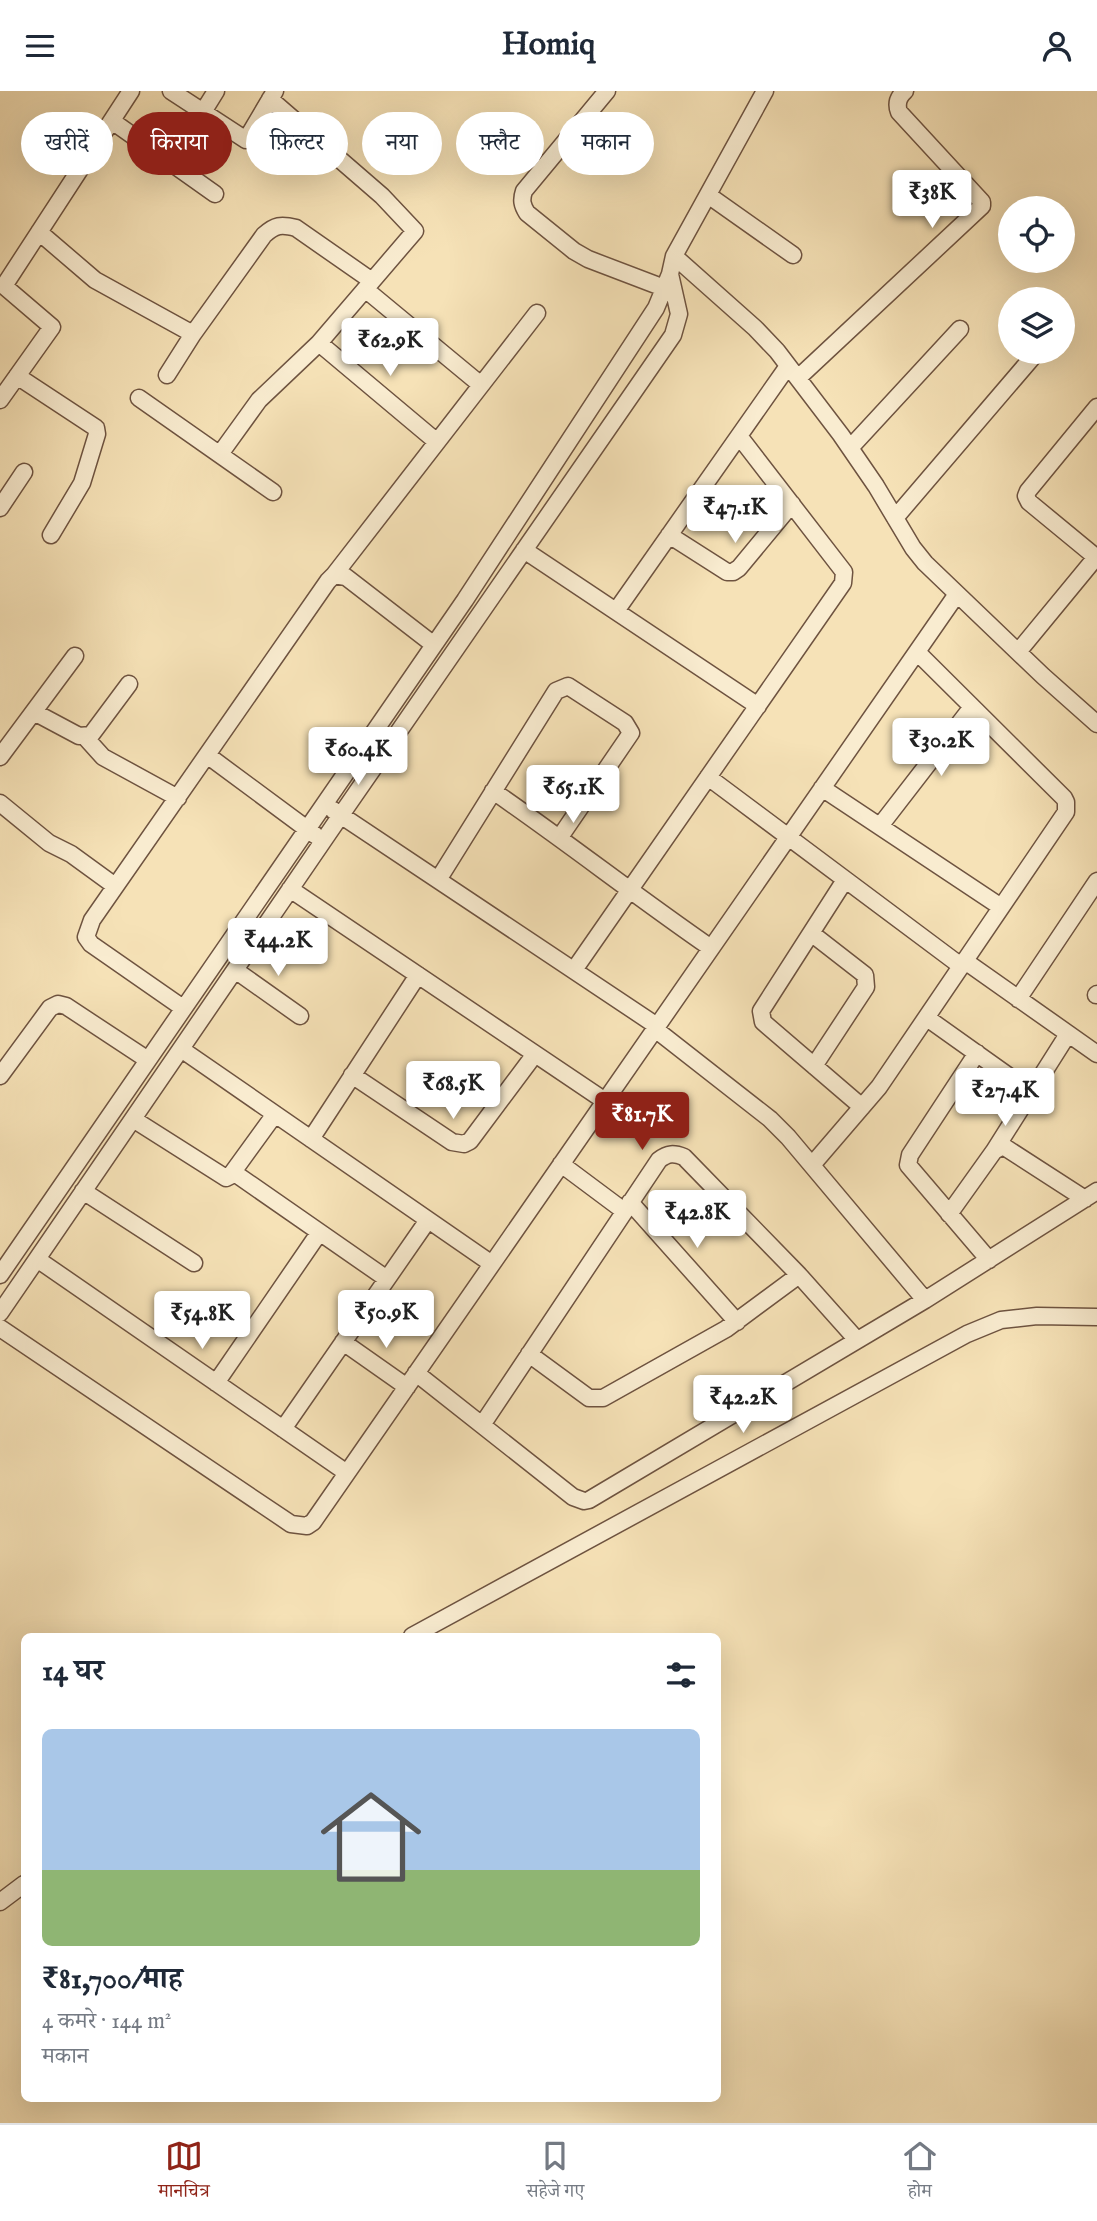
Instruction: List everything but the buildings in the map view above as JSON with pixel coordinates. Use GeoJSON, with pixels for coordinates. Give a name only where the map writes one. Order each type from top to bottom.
{"type":"FeatureCollection","features":[{"type":"Feature","properties":{"kind":"street"},"geometry":{"type":"LineString","coordinates":[[113,119],[131,91]]}},
{"type":"Feature","properties":{"kind":"street"},"geometry":{"type":"LineString","coordinates":[[172,91],[203,112],[216,91]]}},
{"type":"Feature","properties":{"kind":"street"},"geometry":{"type":"LineString","coordinates":[[607,91],[524,191],[521,199],[523,207],[574,251],[588,258],[667,281]]}},
{"type":"Feature","properties":{"kind":"street"},"geometry":{"type":"LineString","coordinates":[[0,1273],[434,645],[656,308],[674,256],[765,91]]}},
{"type":"Feature","properties":{"kind":"street"},"geometry":{"type":"LineString","coordinates":[[616,611],[739,436],[793,372],[982,206],[982,202],[899,112],[899,99],[905,91]]}},
{"type":"Feature","properties":{"kind":"street"},"geometry":{"type":"LineString","coordinates":[[220,454],[259,400],[319,343],[415,231],[382,196],[273,95],[246,141],[232,132]]}},
{"type":"Feature","properties":{"kind":"street"},"geometry":{"type":"LineString","coordinates":[[113,122],[215,194]]}},
{"type":"Feature","properties":{"kind":"street"},"geometry":{"type":"LineString","coordinates":[[0,400],[52,327],[2,284],[76,175]]}},
{"type":"Feature","properties":{"kind":"street"},"geometry":{"type":"LineString","coordinates":[[708,195],[793,255]]}},
{"type":"Feature","properties":{"kind":"street"},"geometry":{"type":"LineString","coordinates":[[167,375],[264,235],[273,227],[283,224],[296,228],[369,285],[481,386]]}},
{"type":"Feature","properties":{"kind":"street"},"geometry":{"type":"LineString","coordinates":[[39,232],[95,280],[193,334]]}},
{"type":"Feature","properties":{"kind":"street"},"geometry":{"type":"LineString","coordinates":[[674,256],[755,328],[793,372],[850,448],[919,556],[1018,652],[1097,723]]}},
{"type":"Feature","properties":{"kind":"street"},"geometry":{"type":"LineString","coordinates":[[0,1313],[673,335],[679,314],[667,281]]}},
{"type":"Feature","properties":{"kind":"street"},"geometry":{"type":"LineString","coordinates":[[183,1008],[91,944],[86,937],[92,919],[328,580],[537,313]]}},
{"type":"Feature","properties":{"kind":"street"},"geometry":{"type":"LineString","coordinates":[[850,448],[960,329]]}},
{"type":"Feature","properties":{"kind":"street"},"geometry":{"type":"LineString","coordinates":[[319,343],[437,442]]}},
{"type":"Feature","properties":{"kind":"street"},"geometry":{"type":"LineString","coordinates":[[894,518],[1027,364]]}},
{"type":"Feature","properties":{"kind":"street"},"geometry":{"type":"LineString","coordinates":[[17,376],[96,428],[97,434],[82,483],[51,535]]}},
{"type":"Feature","properties":{"kind":"street"},"geometry":{"type":"LineString","coordinates":[[139,398],[273,492]]}},
{"type":"Feature","properties":{"kind":"street"},"geometry":{"type":"LineString","coordinates":[[1018,652],[1097,557],[1029,502],[1026,496],[1097,407]]}},
{"type":"Feature","properties":{"kind":"street"},"geometry":{"type":"LineString","coordinates":[[574,970],[845,577],[844,572],[739,436]]}},
{"type":"Feature","properties":{"kind":"street"},"geometry":{"type":"LineString","coordinates":[[0,508],[24,472]]}},
{"type":"Feature","properties":{"kind":"street"},"geometry":{"type":"LineString","coordinates":[[670,535],[727,572],[733,572],[739,569],[792,504]]}},
{"type":"Feature","properties":{"kind":"street"},"geometry":{"type":"LineString","coordinates":[[524,550],[758,706]]}},
{"type":"Feature","properties":{"kind":"street"},"geometry":{"type":"LineString","coordinates":[[334,575],[346,577],[434,645]]}},
{"type":"Feature","properties":{"kind":"street"},"geometry":{"type":"LineString","coordinates":[[0,1328],[291,1524],[307,1526],[313,1522],[957,594]]}},
{"type":"Feature","properties":{"kind":"street"},"geometry":{"type":"LineString","coordinates":[[812,1164],[862,1107],[927,1018],[1066,812],[1063,798],[917,652]]}},
{"type":"Feature","properties":{"kind":"street"},"geometry":{"type":"LineString","coordinates":[[0,757],[75,656]]}},
{"type":"Feature","properties":{"kind":"street"},"geometry":{"type":"LineString","coordinates":[[34,712],[85,737],[91,735],[129,684]]}},
{"type":"Feature","properties":{"kind":"street"},"geometry":{"type":"LineString","coordinates":[[438,880],[556,691],[568,686],[625,723],[631,733],[560,837]]}},
{"type":"Feature","properties":{"kind":"street"},"geometry":{"type":"LineString","coordinates":[[880,826],[972,707]]}},
{"type":"Feature","properties":{"kind":"street"},"geometry":{"type":"LineString","coordinates":[[85,737],[103,757],[178,798]]}},
{"type":"Feature","properties":{"kind":"street"},"geometry":{"type":"LineString","coordinates":[[207,755],[323,840]]}},
{"type":"Feature","properties":{"kind":"street"},"geometry":{"type":"LineString","coordinates":[[708,777],[845,880],[1097,1055]]}},
{"type":"Feature","properties":{"kind":"street"},"geometry":{"type":"LineString","coordinates":[[822,788],[1001,908]]}},
{"type":"Feature","properties":{"kind":"street"},"geometry":{"type":"LineString","coordinates":[[493,791],[560,837],[629,892],[711,948]]}},
{"type":"Feature","properties":{"kind":"street"},"geometry":{"type":"LineString","coordinates":[[0,803],[49,843],[71,854],[115,886]]}},
{"type":"Feature","properties":{"kind":"street"},"geometry":{"type":"LineString","coordinates":[[324,804],[574,970],[656,1028],[770,1119],[812,1164],[925,1300]]}},
{"type":"Feature","properties":{"kind":"street"},"geometry":{"type":"LineString","coordinates":[[845,880],[761,1011],[760,1017],[862,1107]]}},
{"type":"Feature","properties":{"kind":"street"},"geometry":{"type":"LineString","coordinates":[[1018,999],[1097,881]]}},
{"type":"Feature","properties":{"kind":"street"},"geometry":{"type":"LineString","coordinates":[[290,889],[605,1101]]}},
{"type":"Feature","properties":{"kind":"street"},"geometry":{"type":"LineString","coordinates":[[811,933],[865,975],[867,980],[866,987],[814,1066]]}},
{"type":"Feature","properties":{"kind":"street"},"geometry":{"type":"LineString","coordinates":[[235,970],[300,1016]]}},
{"type":"Feature","properties":{"kind":"street"},"geometry":{"type":"LineString","coordinates":[[311,1139],[418,975]]}},
{"type":"Feature","properties":{"kind":"street"},"geometry":{"type":"LineString","coordinates":[[1,1073],[50,1008],[58,1004],[66,1006],[148,1060]]}},
{"type":"Feature","properties":{"kind":"street"},"geometry":{"type":"LineString","coordinates":[[927,1018],[1031,1092]]}},
{"type":"Feature","properties":{"kind":"street"},"geometry":{"type":"LineString","coordinates":[[949,1214],[994,1151],[1068,1034]]}},
{"type":"Feature","properties":{"kind":"street"},"geometry":{"type":"LineString","coordinates":[[181,1049],[492,1264]]}},
{"type":"Feature","properties":{"kind":"street"},"geometry":{"type":"LineString","coordinates":[[977,1053],[908,1160],[911,1170],[989,1260]]}},
{"type":"Feature","properties":{"kind":"street"},"geometry":{"type":"LineString","coordinates":[[352,1075],[452,1142],[464,1144],[470,1141],[534,1054]]}},
{"type":"Feature","properties":{"kind":"street"},"geometry":{"type":"LineString","coordinates":[[133,1119],[226,1178],[275,1114]]}},
{"type":"Feature","properties":{"kind":"street"},"geometry":{"type":"LineString","coordinates":[[343,1342],[412,1380],[482,1425],[573,1497],[589,1500],[925,1300],[1091,1195],[1007,1147],[1003,1146],[994,1151]]}},
{"type":"Feature","properties":{"kind":"street"},"geometry":{"type":"LineString","coordinates":[[482,1425],[659,1160],[666,1155],[676,1153],[684,1157],[799,1275],[857,1341]]}},
{"type":"Feature","properties":{"kind":"street"},"geometry":{"type":"LineString","coordinates":[[561,1164],[627,1207],[737,1322]]}},
{"type":"Feature","properties":{"kind":"street"},"geometry":{"type":"LineString","coordinates":[[233,1172],[387,1279]]}},
{"type":"Feature","properties":{"kind":"street"},"geometry":{"type":"LineString","coordinates":[[83,1191],[194,1263]]}},
{"type":"Feature","properties":{"kind":"street"},"geometry":{"type":"LineString","coordinates":[[283,1429],[428,1220]]}},
{"type":"Feature","properties":{"kind":"street"},"geometry":{"type":"LineString","coordinates":[[216,1383],[319,1233]]}},
{"type":"Feature","properties":{"kind":"street"},"geometry":{"type":"LineString","coordinates":[[37,1259],[347,1473]]}},
{"type":"Feature","properties":{"kind":"street"},"geometry":{"type":"LineString","coordinates":[[529,1354],[583,1394],[596,1399],[614,1392],[737,1322],[799,1275]]}},
{"type":"Feature","properties":{"kind":"street"},"geometry":{"type":"LineString","coordinates":[[418,1633],[967,1334],[1001,1320],[1097,1317]]}},
{"type":"Feature","properties":{"kind":"street"},"geometry":{"type":"LineString","coordinates":[[0,1902],[21,1886]]}}]}
